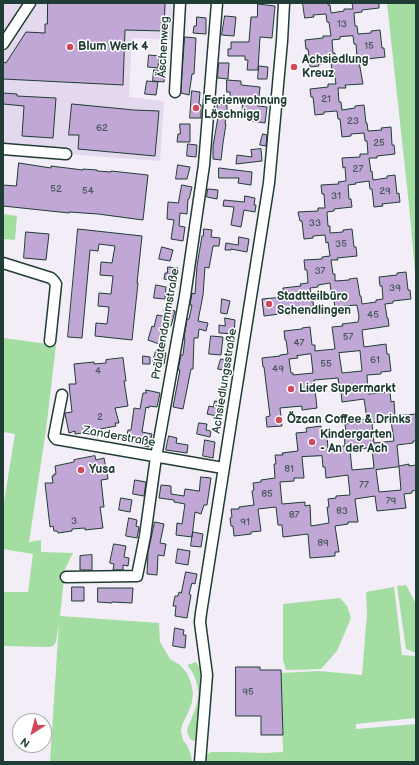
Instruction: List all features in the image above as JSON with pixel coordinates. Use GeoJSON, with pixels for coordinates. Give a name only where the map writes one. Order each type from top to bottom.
{"type":"FeatureCollection","features":[{"type":"Feature","properties":{"kind":"street"},"geometry":{"type":"LineString","coordinates":[[3,44],[30,3]]}},
{"type":"Feature","properties":{"kind":"street","name":"Äschenweg"},"geometry":{"type":"LineString","coordinates":[[175,92],[180,3]]}},
{"type":"Feature","properties":{"kind":"street","name":"Prälatendammstraße"},"geometry":{"type":"LineString","coordinates":[[66,577],[138,576],[204,165],[217,3]]}},
{"type":"Feature","properties":{"kind":"street","name":"Achsiedlungsstraße"},"geometry":{"type":"LineString","coordinates":[[200,762],[207,675],[200,622],[270,177],[284,3]]}},
{"type":"Feature","properties":{"kind":"street"},"geometry":{"type":"LineString","coordinates":[[3,150],[66,154]]}},
{"type":"Feature","properties":{"kind":"street"},"geometry":{"type":"LineString","coordinates":[[3,263],[51,278],[56,284],[50,341]]}},
{"type":"Feature","properties":{"kind":"street","name":"Zanderstraße"},"geometry":{"type":"LineString","coordinates":[[62,395],[54,436],[56,439],[224,468]]}},
{"type":"Feature","properties":{"kind":"shaded area"},"geometry":{"type":"Polygon","coordinates":[[[3,3],[175,3],[172,40],[132,38],[129,97],[164,101],[160,161],[3,149],[3,3]]]}},
{"type":"Feature","properties":{"kind":"green space"},"geometry":{"type":"Polygon","coordinates":[[[387,3],[415,3],[416,8],[416,284],[409,205],[387,3]]]}},
{"type":"Feature","properties":{"kind":"green space"},"geometry":{"type":"Polygon","coordinates":[[[3,214],[17,216],[15,240],[3,239],[3,214]]]}},
{"type":"Feature","properties":{"kind":"green space"},"geometry":{"type":"Polygon","coordinates":[[[3,338],[56,345],[46,430],[29,542],[41,540],[41,552],[73,553],[65,569],[60,616],[159,623],[160,642],[170,659],[180,665],[187,673],[191,683],[193,693],[192,702],[181,731],[183,740],[191,755],[192,762],[50,762],[51,753],[52,753],[59,623],[56,642],[53,646],[3,646],[3,592],[28,592],[33,554],[3,549],[3,508],[15,434],[3,432],[3,338]]]}},
{"type":"Feature","properties":{"kind":"green space"},"geometry":{"type":"Polygon","coordinates":[[[406,585],[416,604],[416,653],[406,649],[397,586],[406,585]]]}},
{"type":"Feature","properties":{"kind":"green space"},"geometry":{"type":"Polygon","coordinates":[[[394,587],[402,655],[416,656],[416,718],[356,724],[356,729],[416,724],[416,762],[204,762],[206,755],[211,752],[283,752],[281,673],[319,671],[362,675],[367,613],[366,592],[394,587]]]}},
{"type":"Feature","properties":{"kind":"green space"},"geometry":{"type":"Polygon","coordinates":[[[340,598],[347,606],[351,618],[337,651],[321,669],[286,670],[283,660],[283,604],[340,598]]]}},
{"type":"Feature","properties":{"kind":"green space"},"geometry":{"type":"Polygon","coordinates":[[[196,662],[200,668],[201,693],[195,741],[190,738],[187,730],[197,705],[198,692],[195,678],[187,665],[196,662]]]}},
{"type":"Feature","properties":{"kind":"building","name":"Blum Werk 4"},"geometry":{"type":"Polygon","coordinates":[[[48,3],[165,3],[164,31],[125,30],[123,85],[3,79],[3,62],[6,63],[26,32],[45,33],[48,3]]]}},
{"type":"Feature","properties":{"kind":"building"},"geometry":{"type":"Polygon","coordinates":[[[303,3],[328,3],[328,5],[330,5],[331,13],[344,11],[344,9],[353,9],[352,3],[379,3],[379,8],[362,10],[362,12],[354,13],[355,26],[357,26],[358,34],[371,33],[371,31],[380,30],[382,48],[384,48],[385,57],[367,59],[367,61],[359,62],[363,84],[345,85],[346,88],[338,88],[339,102],[341,102],[342,110],[364,105],[368,131],[382,130],[381,128],[391,127],[392,145],[394,145],[395,154],[377,156],[377,158],[369,158],[373,180],[395,175],[397,194],[399,193],[400,202],[382,204],[383,206],[374,207],[372,189],[370,189],[369,181],[348,185],[349,199],[351,199],[352,207],[334,209],[334,211],[327,212],[328,226],[330,226],[330,233],[343,232],[343,230],[352,229],[354,247],[356,247],[357,256],[331,260],[333,274],[335,274],[335,281],[357,278],[362,304],[376,302],[376,300],[383,299],[382,286],[380,286],[379,277],[397,275],[397,273],[406,272],[408,290],[410,290],[411,299],[393,301],[393,303],[385,304],[389,326],[362,330],[364,347],[386,344],[391,371],[381,372],[381,374],[367,375],[368,394],[390,392],[391,402],[394,401],[395,416],[416,414],[416,441],[413,441],[413,443],[397,445],[399,466],[409,464],[409,466],[416,465],[416,490],[412,491],[412,493],[404,494],[406,508],[377,511],[375,496],[355,499],[358,522],[348,522],[348,524],[335,526],[339,552],[335,552],[335,556],[310,558],[308,534],[283,537],[282,525],[278,525],[276,507],[258,509],[261,531],[251,532],[251,534],[234,536],[230,518],[232,517],[231,509],[239,509],[239,507],[254,505],[252,491],[254,490],[253,483],[275,478],[275,455],[283,455],[282,453],[298,451],[296,433],[307,432],[306,428],[321,426],[322,436],[327,436],[328,448],[345,446],[345,424],[367,419],[364,399],[342,402],[338,378],[314,380],[317,408],[302,410],[302,406],[280,408],[282,426],[267,427],[266,417],[270,416],[262,358],[288,354],[284,331],[310,327],[312,345],[315,345],[315,351],[335,349],[332,327],[358,322],[359,317],[357,305],[344,306],[344,308],[335,309],[333,291],[331,291],[330,283],[310,288],[314,311],[287,315],[287,313],[264,316],[262,299],[284,297],[283,288],[301,286],[300,284],[308,283],[307,270],[305,270],[304,260],[322,259],[322,257],[330,256],[328,242],[326,243],[325,235],[313,236],[313,238],[304,239],[302,221],[300,221],[298,212],[318,211],[318,208],[325,208],[324,194],[322,194],[321,185],[339,184],[338,182],[346,181],[345,167],[343,168],[342,158],[360,157],[360,154],[368,154],[367,141],[365,141],[364,133],[351,134],[351,136],[342,137],[340,119],[338,119],[337,111],[324,112],[324,114],[315,115],[313,97],[311,97],[310,89],[328,87],[328,84],[336,84],[331,63],[318,64],[319,66],[310,67],[308,49],[306,49],[305,40],[323,38],[323,36],[331,36],[326,14],[313,15],[314,17],[305,18],[303,3]],[[353,36],[340,37],[340,39],[332,40],[333,53],[335,53],[336,61],[350,60],[349,58],[357,57],[356,44],[354,44],[353,36]],[[360,351],[339,353],[342,373],[362,371],[360,351]],[[311,354],[297,356],[298,358],[289,359],[291,373],[293,373],[293,375],[313,373],[311,354]],[[391,421],[372,423],[374,443],[394,441],[391,421]],[[372,448],[350,450],[352,470],[374,468],[372,448]],[[322,456],[302,457],[304,478],[294,478],[294,481],[280,482],[282,504],[305,502],[305,506],[310,505],[311,526],[329,523],[327,507],[329,507],[328,499],[336,498],[336,496],[350,495],[348,475],[326,478],[322,456]],[[399,467],[376,470],[379,492],[401,490],[399,467]]]}},
{"type":"Feature","properties":{"kind":"building"},"geometry":{"type":"Polygon","coordinates":[[[258,4],[275,6],[272,38],[260,37],[258,70],[247,70],[248,60],[245,60],[245,56],[228,56],[228,49],[231,49],[231,42],[249,42],[251,17],[257,17],[258,4]]]}},
{"type":"Feature","properties":{"kind":"building"},"geometry":{"type":"Polygon","coordinates":[[[225,16],[236,17],[234,36],[222,35],[225,16]]]}},
{"type":"Feature","properties":{"kind":"building"},"geometry":{"type":"Polygon","coordinates":[[[197,17],[206,18],[206,34],[193,33],[194,26],[196,26],[197,17]]]}},
{"type":"Feature","properties":{"kind":"building"},"geometry":{"type":"Polygon","coordinates":[[[185,37],[196,38],[194,74],[192,74],[189,95],[181,93],[185,37]]]}},
{"type":"Feature","properties":{"kind":"building"},"geometry":{"type":"Polygon","coordinates":[[[149,55],[159,56],[158,68],[148,67],[149,55]]]}},
{"type":"Feature","properties":{"kind":"building"},"geometry":{"type":"Polygon","coordinates":[[[219,63],[229,63],[228,79],[218,78],[219,63]]]}},
{"type":"Feature","properties":{"kind":"building"},"geometry":{"type":"Polygon","coordinates":[[[259,66],[268,67],[267,79],[258,79],[259,66]]]}},
{"type":"Feature","properties":{"kind":"building"},"geometry":{"type":"Polygon","coordinates":[[[154,70],[165,71],[164,82],[153,81],[154,70]]]}},
{"type":"Feature","properties":{"kind":"building"},"geometry":{"type":"Polygon","coordinates":[[[227,80],[241,81],[241,85],[260,87],[258,106],[267,107],[265,123],[252,121],[253,113],[242,111],[243,100],[230,99],[230,92],[227,92],[227,80]]]}},
{"type":"Feature","properties":{"kind":"building"},"geometry":{"type":"Polygon","coordinates":[[[147,81],[158,82],[156,95],[145,94],[147,81]]]}},
{"type":"Feature","properties":{"kind":"building"},"geometry":{"type":"Polygon","coordinates":[[[192,91],[200,92],[199,104],[201,105],[201,118],[190,118],[192,91]]]}},
{"type":"Feature","properties":{"kind":"building"},"geometry":{"type":"Polygon","coordinates":[[[3,93],[17,94],[17,96],[56,98],[53,138],[22,136],[24,106],[3,104],[3,93]]]}},
{"type":"Feature","properties":{"kind":"building"},"geometry":{"type":"Polygon","coordinates":[[[72,104],[159,111],[155,156],[78,149],[79,135],[69,135],[72,104]]]}},
{"type":"Feature","properties":{"kind":"building"},"geometry":{"type":"Polygon","coordinates":[[[218,104],[227,105],[227,111],[230,112],[229,118],[226,118],[221,160],[213,159],[218,104]]]}},
{"type":"Feature","properties":{"kind":"building"},"geometry":{"type":"Polygon","coordinates":[[[180,124],[190,124],[190,142],[177,142],[178,134],[180,134],[180,124]]]}},
{"type":"Feature","properties":{"kind":"building"},"geometry":{"type":"Polygon","coordinates":[[[263,134],[267,135],[266,146],[260,145],[263,134]]]}},
{"type":"Feature","properties":{"kind":"building"},"geometry":{"type":"Polygon","coordinates":[[[188,144],[197,145],[196,157],[187,156],[188,144]]]}},
{"type":"Feature","properties":{"kind":"building"},"geometry":{"type":"Polygon","coordinates":[[[261,149],[262,161],[236,164],[237,155],[252,157],[251,150],[261,149]]]}},
{"type":"Feature","properties":{"kind":"building"},"geometry":{"type":"Polygon","coordinates":[[[19,163],[51,168],[51,166],[148,175],[143,220],[98,214],[69,213],[3,206],[3,185],[16,186],[19,163]]]}},
{"type":"Feature","properties":{"kind":"building"},"geometry":{"type":"Polygon","coordinates":[[[178,165],[190,167],[187,179],[176,179],[178,165]]]}},
{"type":"Feature","properties":{"kind":"building"},"geometry":{"type":"Polygon","coordinates":[[[219,168],[252,172],[251,185],[238,183],[239,178],[219,178],[219,168]]]}},
{"type":"Feature","properties":{"kind":"building"},"geometry":{"type":"Polygon","coordinates":[[[182,185],[192,187],[188,199],[187,214],[180,213],[179,226],[185,227],[183,241],[171,239],[174,220],[167,219],[168,202],[178,203],[182,185]]]}},
{"type":"Feature","properties":{"kind":"building"},"geometry":{"type":"Polygon","coordinates":[[[208,189],[218,190],[217,199],[207,197],[208,189]]]}},
{"type":"Feature","properties":{"kind":"building"},"geometry":{"type":"Polygon","coordinates":[[[245,196],[255,198],[255,212],[244,210],[241,227],[231,225],[234,207],[223,206],[224,200],[244,202],[245,196]]]}},
{"type":"Feature","properties":{"kind":"building"},"geometry":{"type":"Polygon","coordinates":[[[78,229],[142,236],[132,340],[95,336],[96,323],[107,324],[109,307],[98,306],[99,293],[111,294],[113,276],[100,275],[101,262],[112,263],[115,246],[99,244],[98,251],[90,250],[82,338],[68,337],[78,229]]]}},
{"type":"Feature","properties":{"kind":"building"},"geometry":{"type":"Polygon","coordinates":[[[204,229],[212,230],[211,237],[220,238],[219,246],[213,246],[209,268],[205,267],[203,295],[198,321],[208,323],[206,331],[199,329],[198,338],[194,338],[193,369],[191,369],[183,409],[173,407],[180,370],[178,370],[181,355],[183,355],[187,319],[189,319],[192,305],[190,305],[192,293],[195,294],[197,266],[204,229]]]}},
{"type":"Feature","properties":{"kind":"building"},"geometry":{"type":"Polygon","coordinates":[[[26,232],[49,234],[46,260],[24,258],[26,232]]]}},
{"type":"Feature","properties":{"kind":"building"},"geometry":{"type":"Polygon","coordinates":[[[239,237],[249,239],[247,252],[231,249],[225,250],[226,243],[238,245],[239,237]]]}},
{"type":"Feature","properties":{"kind":"building"},"geometry":{"type":"Polygon","coordinates":[[[162,247],[173,250],[170,261],[159,259],[162,247]]]}},
{"type":"Feature","properties":{"kind":"building"},"geometry":{"type":"Polygon","coordinates":[[[168,267],[178,268],[176,281],[164,279],[168,267]]]}},
{"type":"Feature","properties":{"kind":"building"},"geometry":{"type":"Polygon","coordinates":[[[156,285],[166,287],[165,299],[154,298],[156,285]]]}},
{"type":"Feature","properties":{"kind":"building"},"geometry":{"type":"Polygon","coordinates":[[[222,299],[230,301],[227,314],[221,313],[222,299]]]}},
{"type":"Feature","properties":{"kind":"building"},"geometry":{"type":"Polygon","coordinates":[[[165,308],[175,311],[171,326],[165,324],[159,344],[148,340],[152,326],[154,327],[157,315],[163,316],[165,308]]]}},
{"type":"Feature","properties":{"kind":"building"},"geometry":{"type":"Polygon","coordinates":[[[225,318],[235,320],[234,334],[219,333],[219,325],[225,326],[225,318]]]}},
{"type":"Feature","properties":{"kind":"building"},"geometry":{"type":"Polygon","coordinates":[[[211,336],[223,337],[221,355],[209,354],[211,336]]]}},
{"type":"Feature","properties":{"kind":"building"},"geometry":{"type":"Polygon","coordinates":[[[156,351],[166,353],[164,364],[153,362],[156,351]]]}},
{"type":"Feature","properties":{"kind":"building"},"geometry":{"type":"Polygon","coordinates":[[[143,356],[150,357],[150,364],[143,364],[143,356]]]}},
{"type":"Feature","properties":{"kind":"building"},"geometry":{"type":"Polygon","coordinates":[[[123,358],[126,381],[124,381],[128,406],[115,408],[119,423],[115,423],[116,426],[100,429],[100,431],[89,434],[89,432],[75,434],[75,431],[69,433],[65,413],[72,412],[69,384],[76,384],[74,364],[94,362],[94,364],[106,363],[106,360],[123,358]]]}},
{"type":"Feature","properties":{"kind":"building"},"geometry":{"type":"Polygon","coordinates":[[[221,359],[230,361],[228,371],[218,369],[221,359]]]}},
{"type":"Feature","properties":{"kind":"building"},"geometry":{"type":"Polygon","coordinates":[[[146,390],[160,393],[157,407],[146,407],[142,432],[152,434],[149,447],[141,445],[141,443],[126,441],[128,430],[131,430],[134,408],[140,409],[143,393],[146,393],[146,390]]]}},
{"type":"Feature","properties":{"kind":"building"},"geometry":{"type":"Polygon","coordinates":[[[215,401],[222,402],[221,411],[218,411],[217,416],[207,414],[209,406],[213,407],[215,401]]]}},
{"type":"Feature","properties":{"kind":"building"},"geometry":{"type":"Polygon","coordinates":[[[199,423],[207,424],[206,430],[211,431],[210,437],[197,434],[199,423]]]}},
{"type":"Feature","properties":{"kind":"building"},"geometry":{"type":"Polygon","coordinates":[[[169,436],[177,438],[176,443],[188,445],[187,453],[166,450],[169,436]]]}},
{"type":"Feature","properties":{"kind":"building"},"geometry":{"type":"Polygon","coordinates":[[[205,440],[215,442],[213,458],[203,456],[205,440]]]}},
{"type":"Feature","properties":{"kind":"building"},"geometry":{"type":"Polygon","coordinates":[[[95,456],[96,460],[104,458],[108,479],[101,480],[104,507],[100,507],[103,528],[85,530],[85,528],[72,529],[72,531],[58,533],[57,531],[54,531],[53,526],[50,527],[45,483],[53,483],[52,476],[56,474],[55,466],[74,462],[74,460],[95,456]]]}},
{"type":"Feature","properties":{"kind":"building"},"geometry":{"type":"Polygon","coordinates":[[[201,477],[211,478],[207,505],[204,505],[201,514],[195,512],[192,537],[176,535],[177,523],[182,524],[185,504],[174,502],[174,500],[159,498],[161,485],[171,486],[171,494],[184,496],[185,489],[199,491],[201,477]]]}},
{"type":"Feature","properties":{"kind":"building"},"geometry":{"type":"Polygon","coordinates":[[[135,480],[146,482],[144,496],[133,494],[135,480]]]}},
{"type":"Feature","properties":{"kind":"building"},"geometry":{"type":"Polygon","coordinates":[[[121,498],[132,500],[130,512],[119,510],[121,498]]]}},
{"type":"Feature","properties":{"kind":"building"},"geometry":{"type":"Polygon","coordinates":[[[129,518],[137,520],[136,526],[139,527],[137,538],[126,536],[129,518]]]}},
{"type":"Feature","properties":{"kind":"building"},"geometry":{"type":"Polygon","coordinates":[[[155,522],[164,524],[160,543],[166,544],[164,556],[158,555],[157,575],[147,574],[148,553],[155,522]]]}},
{"type":"Feature","properties":{"kind":"building"},"geometry":{"type":"Polygon","coordinates":[[[193,532],[203,534],[201,547],[191,546],[193,532]]]}},
{"type":"Feature","properties":{"kind":"building"},"geometry":{"type":"Polygon","coordinates":[[[114,544],[126,546],[124,557],[129,558],[128,566],[123,565],[123,570],[113,570],[114,564],[110,563],[114,544]]]}},
{"type":"Feature","properties":{"kind":"building"},"geometry":{"type":"Polygon","coordinates":[[[178,549],[190,551],[188,565],[176,563],[178,549]]]}},
{"type":"Feature","properties":{"kind":"building"},"geometry":{"type":"Polygon","coordinates":[[[92,555],[92,570],[80,570],[80,556],[92,555]]]}},
{"type":"Feature","properties":{"kind":"building"},"geometry":{"type":"Polygon","coordinates":[[[186,572],[197,574],[195,584],[192,583],[189,594],[191,595],[187,618],[175,616],[176,606],[173,606],[175,596],[178,596],[179,592],[181,593],[186,572]]]}},
{"type":"Feature","properties":{"kind":"building"},"geometry":{"type":"Polygon","coordinates":[[[72,587],[84,587],[84,601],[72,601],[72,587]]]}},
{"type":"Feature","properties":{"kind":"building"},"geometry":{"type":"Polygon","coordinates":[[[98,588],[133,588],[132,603],[98,602],[98,588]]]}},
{"type":"Feature","properties":{"kind":"building"},"geometry":{"type":"Polygon","coordinates":[[[175,628],[184,630],[183,635],[186,635],[185,648],[173,646],[175,628]]]}},
{"type":"Feature","properties":{"kind":"building"},"geometry":{"type":"Polygon","coordinates":[[[236,667],[260,667],[260,670],[281,670],[283,735],[261,735],[261,716],[236,716],[236,667]]]}},
{"type":"Feature","properties":{"kind":"place","name":"Blum Werk 4"},"geometry":{"type":"Point","coordinates":[70,47]}},
{"type":"Feature","properties":{"kind":"place","name":"Achsiedlung Kreuz"},"geometry":{"type":"Point","coordinates":[294,67]}},
{"type":"Feature","properties":{"kind":"place","name":"Ferienwohnung Löschnigg"},"geometry":{"type":"Point","coordinates":[196,108]}},
{"type":"Feature","properties":{"kind":"place","name":"Stadtteilbüro Schendlingen"},"geometry":{"type":"Point","coordinates":[269,304]}},
{"type":"Feature","properties":{"kind":"place","name":"Lider Supermarkt"},"geometry":{"type":"Point","coordinates":[291,389]}},
{"type":"Feature","properties":{"kind":"place","name":"Özcan Coffee & Drinks"},"geometry":{"type":"Point","coordinates":[279,420]}},
{"type":"Feature","properties":{"kind":"place","name":"Kindergarten - An der Ach"},"geometry":{"type":"Point","coordinates":[312,442]}},
{"type":"Feature","properties":{"kind":"place","name":"Yusa"},"geometry":{"type":"Point","coordinates":[81,470]}}]}
